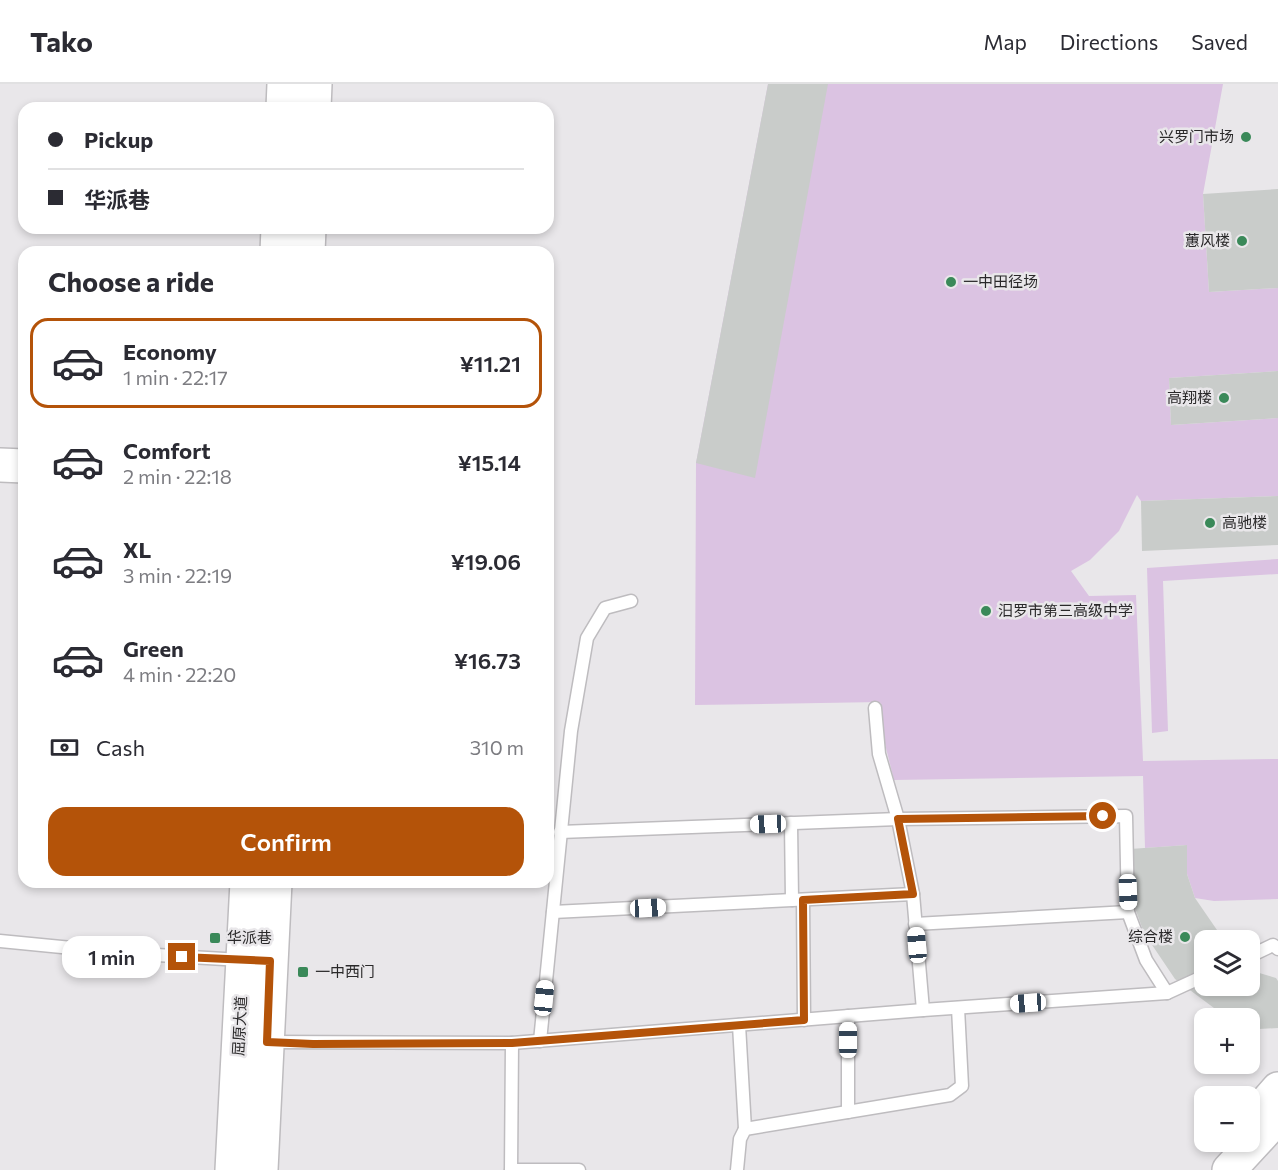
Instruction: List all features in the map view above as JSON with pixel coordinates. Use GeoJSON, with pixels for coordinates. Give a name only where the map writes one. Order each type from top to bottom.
{"type":"FeatureCollection","features":[{"type":"Feature","properties":{"kind":"main road"},"geometry":{"type":"LineString","coordinates":[[283,102],[284,84]]}},
{"type":"Feature","properties":{"kind":"main road"},"geometry":{"type":"LineString","coordinates":[[314,102],[315,84]]}},
{"type":"Feature","properties":{"kind":"main road"},"geometry":{"type":"LineString","coordinates":[[0,465],[18,466]]}},
{"type":"Feature","properties":{"kind":"main road","name":"屈原大道"},"geometry":{"type":"LineString","coordinates":[[248,888],[267,1042],[261,1170]]}},
{"type":"Feature","properties":{"kind":"main road","name":"屈原大道"},"geometry":{"type":"LineString","coordinates":[[232,1170],[257,961],[274,888]]}},
{"type":"Feature","properties":{"kind":"main road"},"geometry":{"type":"LineString","coordinates":[[1260,1110],[1278,1089]]}},
{"type":"Feature","properties":{"kind":"main road"},"geometry":{"type":"LineString","coordinates":[[1229,1170],[1278,1116]]}},
{"type":"Feature","properties":{"kind":"main road"},"geometry":{"type":"LineString","coordinates":[[1206,1170],[1222,1152]]}},
{"type":"Feature","properties":{"kind":"lane"},"geometry":{"type":"LineString","coordinates":[[540,1041],[571,731],[587,638],[605,608],[631,601]]}},
{"type":"Feature","properties":{"kind":"lane"},"geometry":{"type":"LineString","coordinates":[[875,708],[879,754],[898,819],[913,894],[923,1010]]}},
{"type":"Feature","properties":{"kind":"lane"},"geometry":{"type":"LineString","coordinates":[[560,832],[898,819],[1126,816],[1128,912],[1146,960],[1167,993]]}},
{"type":"Feature","properties":{"kind":"lane"},"geometry":{"type":"LineString","coordinates":[[791,823],[798,900],[804,1020]]}},
{"type":"Feature","properties":{"kind":"lane"},"geometry":{"type":"LineString","coordinates":[[553,912],[913,894]]}},
{"type":"Feature","properties":{"kind":"lane"},"geometry":{"type":"LineString","coordinates":[[915,924],[1128,912]]}},
{"type":"Feature","properties":{"kind":"lane"},"geometry":{"type":"LineString","coordinates":[[0,941],[123,953],[257,961]]}},
{"type":"Feature","properties":{"kind":"lane"},"geometry":{"type":"LineString","coordinates":[[1260,951],[1273,945],[1278,949]]}},
{"type":"Feature","properties":{"kind":"lane"},"geometry":{"type":"LineString","coordinates":[[267,1042],[313,1044],[512,1043],[1167,993],[1194,981]]}},
{"type":"Feature","properties":{"kind":"lane"},"geometry":{"type":"LineString","coordinates":[[745,1129],[950,1095],[962,1086],[958,1008]]}},
{"type":"Feature","properties":{"kind":"lane"},"geometry":{"type":"LineString","coordinates":[[848,1016],[848,1112]]}},
{"type":"Feature","properties":{"kind":"lane"},"geometry":{"type":"LineString","coordinates":[[737,1170],[740,1138],[745,1129],[739,1025]]}},
{"type":"Feature","properties":{"kind":"lane"},"geometry":{"type":"LineString","coordinates":[[512,1043],[511,1170],[579,1170]]}},
{"type":"Feature","properties":{"kind":"shaded area","name":"一中田径场"},"geometry":{"type":"Polygon","coordinates":[[[768,84],[1223,84],[1203,194],[1209,292],[1278,288],[1278,371],[1169,378],[1171,425],[1278,418],[1278,496],[1141,501],[1137,495],[1119,531],[1090,560],[1071,571],[1089,596],[1136,595],[1143,761],[1278,759],[1278,899],[1214,901],[1195,898],[1187,874],[1187,845],[1145,848],[1143,776],[894,780],[884,740],[880,702],[695,705],[696,463],[768,84]]]}},
{"type":"Feature","properties":{"kind":"shaded area"},"geometry":{"type":"Polygon","coordinates":[[[1278,559],[1278,574],[1163,581],[1168,731],[1152,733],[1147,568],[1278,559]]]}},
{"type":"Feature","properties":{"kind":"building"},"geometry":{"type":"Polygon","coordinates":[[[768,84],[828,84],[755,478],[696,463],[768,84]]]}},
{"type":"Feature","properties":{"kind":"building","name":"蕙风楼"},"geometry":{"type":"Polygon","coordinates":[[[1278,189],[1278,288],[1209,292],[1203,194],[1278,189]]]}},
{"type":"Feature","properties":{"kind":"building","name":"高翔楼"},"geometry":{"type":"Polygon","coordinates":[[[1278,371],[1278,418],[1171,425],[1169,378],[1278,371]]]}},
{"type":"Feature","properties":{"kind":"building","name":"高驰楼"},"geometry":{"type":"Polygon","coordinates":[[[1278,496],[1278,545],[1142,551],[1141,501],[1278,496]]]}},
{"type":"Feature","properties":{"kind":"building","name":"综合楼"},"geometry":{"type":"Polygon","coordinates":[[[1187,845],[1187,874],[1195,898],[1217,930],[1194,930],[1194,993],[1175,979],[1144,933],[1131,897],[1130,849],[1187,845]]]}},
{"type":"Feature","properties":{"kind":"building","name":"综合楼"},"geometry":{"type":"Polygon","coordinates":[[[1260,973],[1276,978],[1278,981],[1278,1028],[1260,1029],[1260,1008],[1214,1008],[1198,996],[1260,996],[1260,973]]]}},
{"type":"Feature","properties":{"kind":"place","name":"兴罗门市场"},"geometry":{"type":"Point","coordinates":[1246,137]}},
{"type":"Feature","properties":{"kind":"place","name":"蕙风楼"},"geometry":{"type":"Point","coordinates":[1242,241]}},
{"type":"Feature","properties":{"kind":"place","name":"一中田径场"},"geometry":{"type":"Point","coordinates":[951,282]}},
{"type":"Feature","properties":{"kind":"place","name":"高翔楼"},"geometry":{"type":"Point","coordinates":[1224,398]}},
{"type":"Feature","properties":{"kind":"place","name":"高驰楼"},"geometry":{"type":"Point","coordinates":[1210,523]}},
{"type":"Feature","properties":{"kind":"place","name":"汨罗市第三高级中学"},"geometry":{"type":"Point","coordinates":[986,611]}},
{"type":"Feature","properties":{"kind":"place","name":"综合楼"},"geometry":{"type":"Point","coordinates":[1185,937]}},
{"type":"Feature","properties":{"kind":"place","name":"华派巷"},"geometry":{"type":"Point","coordinates":[215,938]}},
{"type":"Feature","properties":{"kind":"place","name":"一中西门"},"geometry":{"type":"Point","coordinates":[303,972]}},
{"type":"Feature","properties":{"kind":"route"},"geometry":{"type":"LineString","coordinates":[[182,957],[270,961],[267,1042],[313,1044],[512,1043],[804,1020],[803,900],[913,894],[898,819],[1103,816]]}}]}
